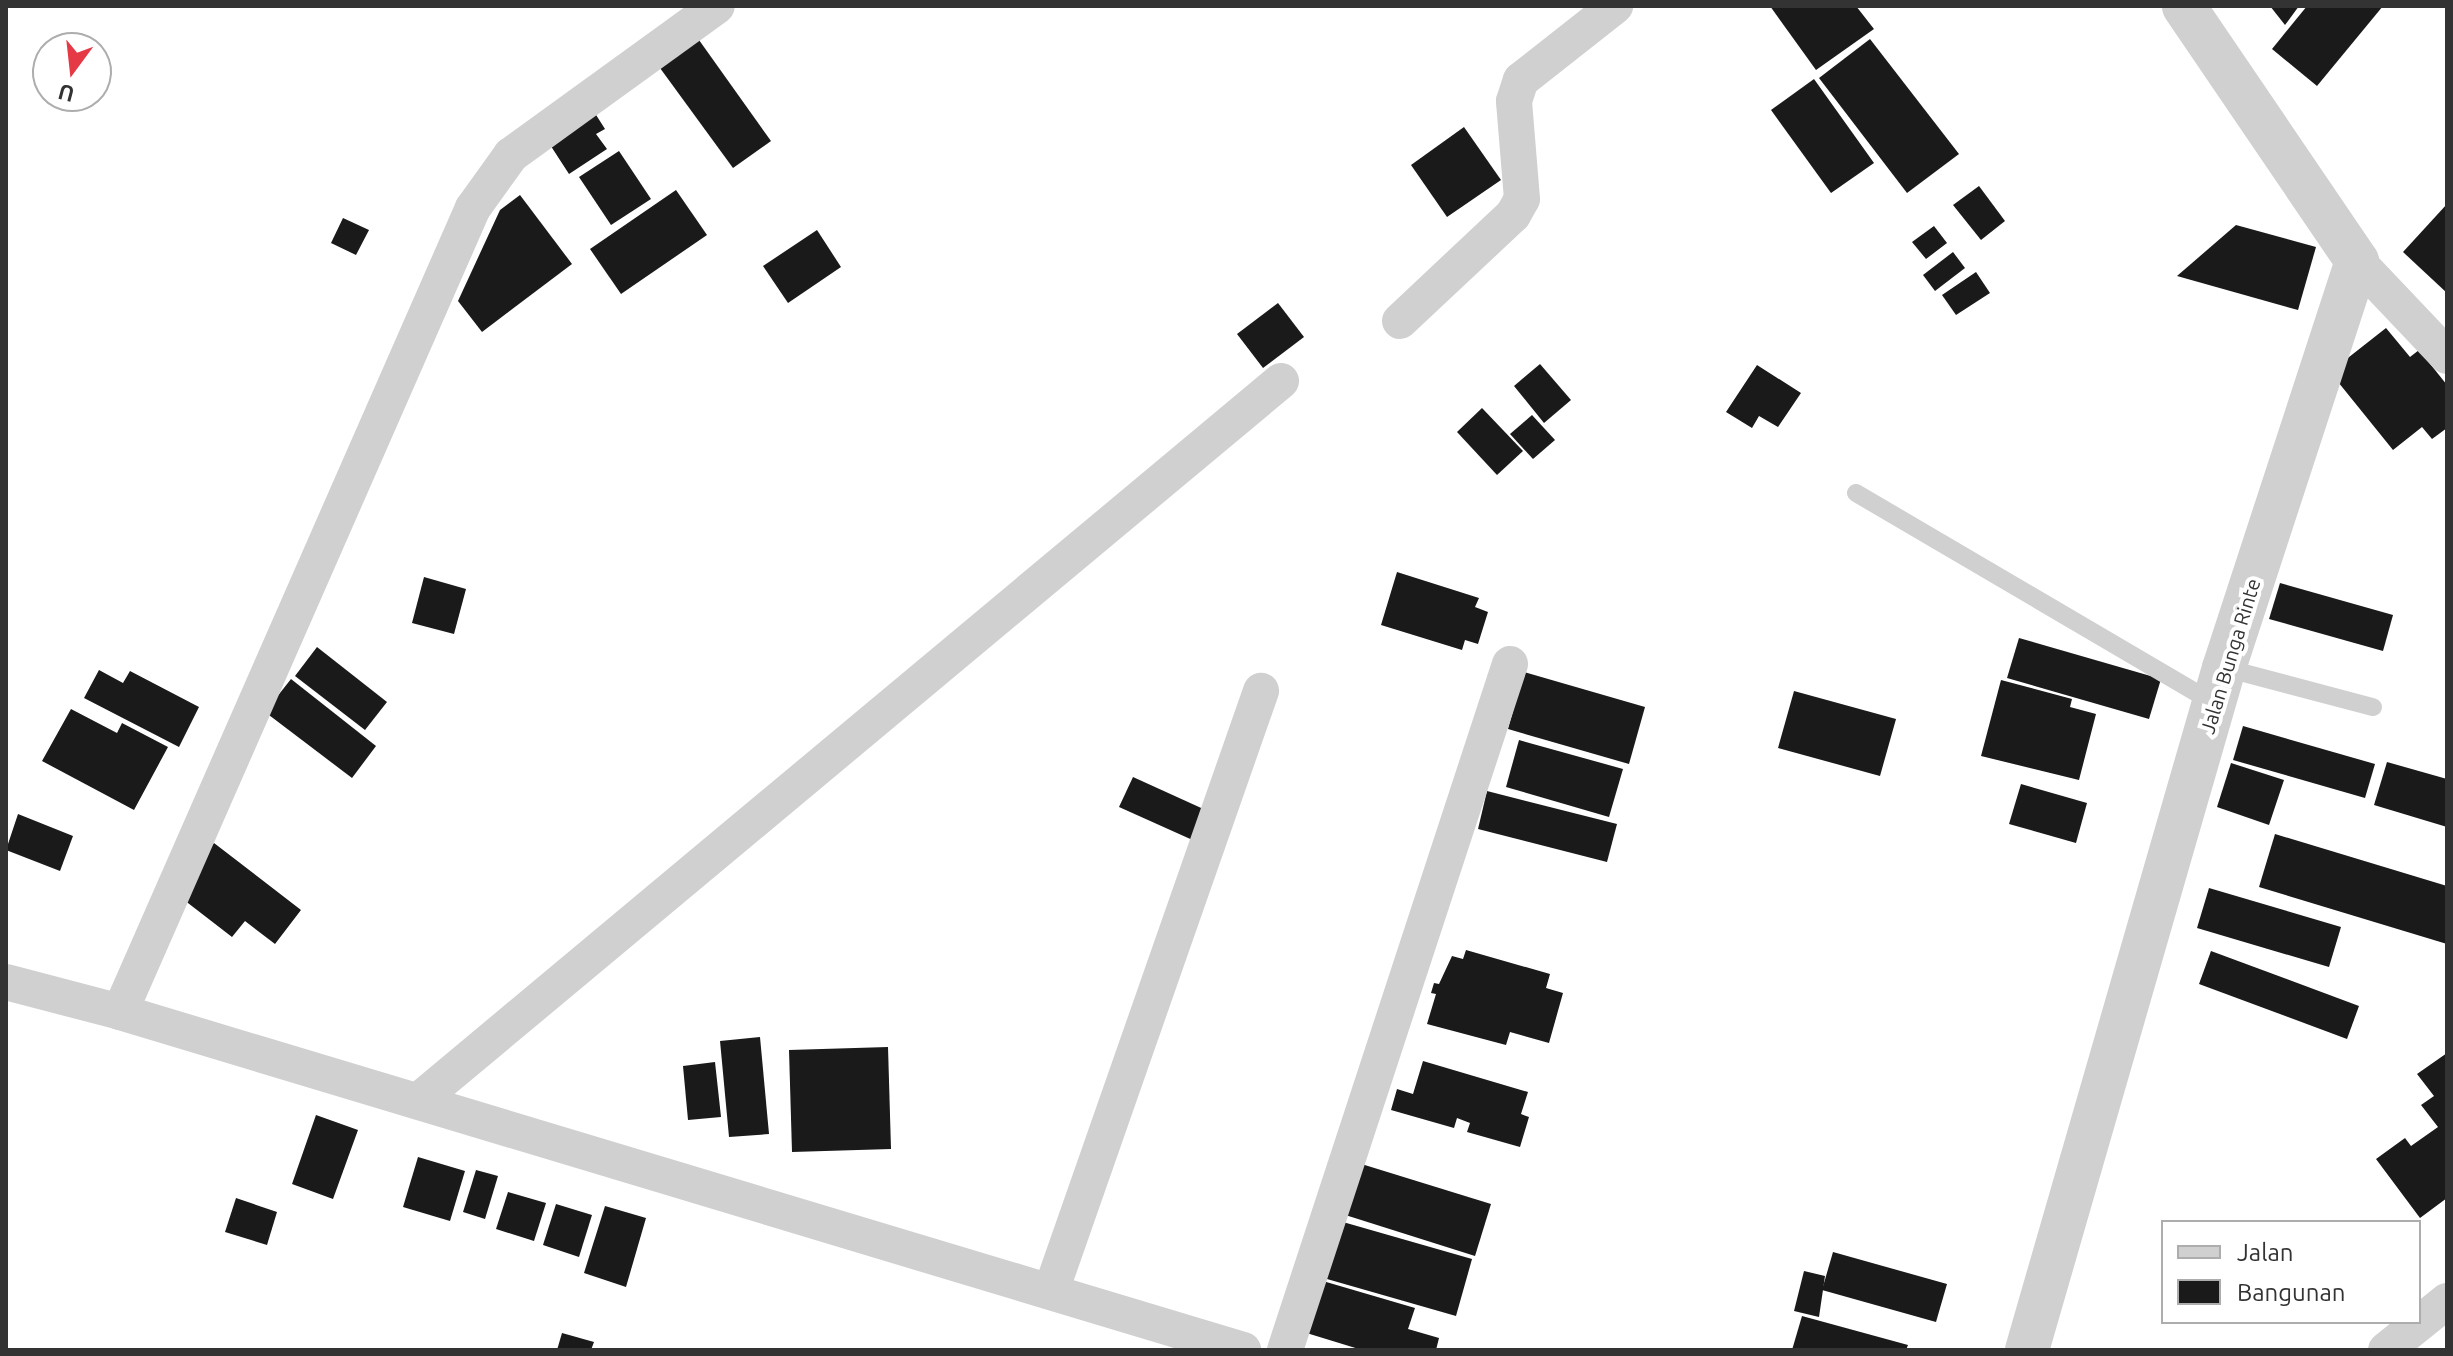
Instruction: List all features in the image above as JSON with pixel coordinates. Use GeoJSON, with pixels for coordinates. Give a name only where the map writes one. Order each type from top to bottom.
{"type":"FeatureCollection","features":[{"type":"Feature","properties":{"kind":"street"},"geometry":{"type":"LineString","coordinates":[[120,1012],[473,208],[511,155],[717,6]]}},
{"type":"Feature","properties":{"kind":"street"},"geometry":{"type":"LineString","coordinates":[[1400,321],[1513,215],[1522,199],[1514,101],[1521,80],[1615,6]]}},
{"type":"Feature","properties":{"kind":"street"},"geometry":{"type":"LineString","coordinates":[[2184,6],[2357,261],[2447,356]]}},
{"type":"Feature","properties":{"kind":"street","name":"Jalan Bunga Rinte"},"geometry":{"type":"LineString","coordinates":[[2027,1350],[2219,685],[2357,261]]}},
{"type":"Feature","properties":{"kind":"street"},"geometry":{"type":"LineString","coordinates":[[418,1101],[1281,381]]}},
{"type":"Feature","properties":{"kind":"street"},"geometry":{"type":"LineString","coordinates":[[1285,1350],[1510,664]]}},
{"type":"Feature","properties":{"kind":"street"},"geometry":{"type":"LineString","coordinates":[[1051,1291],[1261,691]]}},
{"type":"Feature","properties":{"kind":"street"},"geometry":{"type":"LineString","coordinates":[[6,982],[120,1012],[1051,1291],[1208,1344],[1243,1350]]}},
{"type":"Feature","properties":{"kind":"street"},"geometry":{"type":"LineString","coordinates":[[2421,1322],[2447,1301]]}},
{"type":"Feature","properties":{"kind":"street"},"geometry":{"type":"LineString","coordinates":[[2386,1350],[2418,1324]]}},
{"type":"Feature","properties":{"kind":"lane"},"geometry":{"type":"LineString","coordinates":[[1856,493],[2219,685],[2373,707]]}},
{"type":"Feature","properties":{"kind":"building"},"geometry":{"type":"Polygon","coordinates":[[[1770,6],[1856,6],[1874,29],[1816,70],[1770,6]]]}},
{"type":"Feature","properties":{"kind":"building"},"geometry":{"type":"Polygon","coordinates":[[[2270,6],[2299,6],[2285,25],[2270,6]]]}},
{"type":"Feature","properties":{"kind":"building"},"geometry":{"type":"Polygon","coordinates":[[[2307,6],[2383,6],[2317,86],[2272,49],[2307,6]]]}},
{"type":"Feature","properties":{"kind":"building"},"geometry":{"type":"Polygon","coordinates":[[[1870,39],[1959,154],[1907,193],[1819,78],[1870,39]]]}},
{"type":"Feature","properties":{"kind":"building"},"geometry":{"type":"Polygon","coordinates":[[[699,40],[771,141],[733,168],[660,68],[699,40]]]}},
{"type":"Feature","properties":{"kind":"building"},"geometry":{"type":"Polygon","coordinates":[[[1814,79],[1874,163],[1831,193],[1771,110],[1814,79]]]}},
{"type":"Feature","properties":{"kind":"building"},"geometry":{"type":"Polygon","coordinates":[[[591,107],[605,129],[596,134],[607,149],[569,174],[545,137],[591,107]]]}},
{"type":"Feature","properties":{"kind":"building"},"geometry":{"type":"Polygon","coordinates":[[[1464,127],[1501,180],[1447,217],[1411,165],[1464,127]]]}},
{"type":"Feature","properties":{"kind":"building"},"geometry":{"type":"Polygon","coordinates":[[[619,151],[651,199],[611,225],[579,177],[619,151]]]}},
{"type":"Feature","properties":{"kind":"building"},"geometry":{"type":"Polygon","coordinates":[[[1979,186],[2005,221],[1981,240],[1953,205],[1979,186]]]}},
{"type":"Feature","properties":{"kind":"building"},"geometry":{"type":"Polygon","coordinates":[[[676,190],[707,235],[621,294],[590,249],[676,190]]]}},
{"type":"Feature","properties":{"kind":"building"},"geometry":{"type":"Polygon","coordinates":[[[520,195],[572,264],[482,332],[458,301],[500,210],[520,195]]]}},
{"type":"Feature","properties":{"kind":"building"},"geometry":{"type":"Polygon","coordinates":[[[2447,204],[2447,293],[2403,252],[2447,204]]]}},
{"type":"Feature","properties":{"kind":"building"},"geometry":{"type":"Polygon","coordinates":[[[343,218],[369,230],[356,255],[331,243],[343,218]]]}},
{"type":"Feature","properties":{"kind":"building"},"geometry":{"type":"Polygon","coordinates":[[[2236,225],[2316,247],[2298,310],[2177,276],[2236,225]]]}},
{"type":"Feature","properties":{"kind":"building"},"geometry":{"type":"Polygon","coordinates":[[[1934,226],[1947,243],[1926,259],[1912,242],[1934,226]]]}},
{"type":"Feature","properties":{"kind":"building"},"geometry":{"type":"Polygon","coordinates":[[[817,230],[841,267],[788,303],[763,266],[817,230]]]}},
{"type":"Feature","properties":{"kind":"building"},"geometry":{"type":"Polygon","coordinates":[[[1953,252],[1965,268],[1935,291],[1923,275],[1953,252]]]}},
{"type":"Feature","properties":{"kind":"building"},"geometry":{"type":"Polygon","coordinates":[[[1976,272],[1990,293],[1956,315],[1942,295],[1976,272]]]}},
{"type":"Feature","properties":{"kind":"building"},"geometry":{"type":"Polygon","coordinates":[[[1278,303],[1304,337],[1263,368],[1237,334],[1278,303]]]}},
{"type":"Feature","properties":{"kind":"building"},"geometry":{"type":"Polygon","coordinates":[[[2386,328],[2410,357],[2419,350],[2447,385],[2447,428],[2432,439],[2422,427],[2393,450],[2330,372],[2386,328]]]}},
{"type":"Feature","properties":{"kind":"building"},"geometry":{"type":"Polygon","coordinates":[[[1540,364],[1571,400],[1544,423],[1514,386],[1540,364]]]}},
{"type":"Feature","properties":{"kind":"building"},"geometry":{"type":"Polygon","coordinates":[[[1757,365],[1801,393],[1778,427],[1759,416],[1752,428],[1726,412],[1757,365]]]}},
{"type":"Feature","properties":{"kind":"building"},"geometry":{"type":"Polygon","coordinates":[[[1482,408],[1523,451],[1497,475],[1457,432],[1482,408]]]}},
{"type":"Feature","properties":{"kind":"building"},"geometry":{"type":"Polygon","coordinates":[[[1532,415],[1555,440],[1533,459],[1510,434],[1532,415]]]}},
{"type":"Feature","properties":{"kind":"building"},"geometry":{"type":"Polygon","coordinates":[[[1397,572],[1479,598],[1475,607],[1488,612],[1478,644],[1465,640],[1462,650],[1381,625],[1397,572]]]}},
{"type":"Feature","properties":{"kind":"building"},"geometry":{"type":"Polygon","coordinates":[[[424,577],[466,589],[454,634],[412,623],[424,577]]]}},
{"type":"Feature","properties":{"kind":"building"},"geometry":{"type":"Polygon","coordinates":[[[2280,583],[2393,615],[2383,651],[2269,619],[2280,583]]]}},
{"type":"Feature","properties":{"kind":"building"},"geometry":{"type":"Polygon","coordinates":[[[2019,638],[2161,679],[2149,719],[2007,678],[2019,638]]]}},
{"type":"Feature","properties":{"kind":"building"},"geometry":{"type":"Polygon","coordinates":[[[317,647],[387,702],[365,730],[295,676],[317,647]]]}},
{"type":"Feature","properties":{"kind":"building"},"geometry":{"type":"Polygon","coordinates":[[[99,670],[123,683],[130,671],[199,707],[179,747],[84,698],[99,670]]]}},
{"type":"Feature","properties":{"kind":"building"},"geometry":{"type":"Polygon","coordinates":[[[1524,672],[1645,707],[1629,764],[1508,729],[1524,672]]]}},
{"type":"Feature","properties":{"kind":"building"},"geometry":{"type":"Polygon","coordinates":[[[291,679],[376,746],[352,778],[265,712],[291,679]]]}},
{"type":"Feature","properties":{"kind":"building"},"geometry":{"type":"Polygon","coordinates":[[[2001,680],[2072,699],[2070,707],[2096,714],[2079,780],[1981,756],[2001,680]]]}},
{"type":"Feature","properties":{"kind":"building"},"geometry":{"type":"Polygon","coordinates":[[[1794,691],[1896,719],[1880,776],[1778,748],[1794,691]]]}},
{"type":"Feature","properties":{"kind":"building"},"geometry":{"type":"Polygon","coordinates":[[[71,709],[117,733],[122,723],[168,747],[134,810],[42,761],[71,709]]]}},
{"type":"Feature","properties":{"kind":"building"},"geometry":{"type":"Polygon","coordinates":[[[2243,726],[2375,764],[2365,798],[2233,760],[2243,726]]]}},
{"type":"Feature","properties":{"kind":"building"},"geometry":{"type":"Polygon","coordinates":[[[1519,740],[1623,769],[1609,817],[1506,787],[1519,740]]]}},
{"type":"Feature","properties":{"kind":"building"},"geometry":{"type":"Polygon","coordinates":[[[2387,762],[2447,779],[2447,827],[2374,805],[2387,762]]]}},
{"type":"Feature","properties":{"kind":"building"},"geometry":{"type":"Polygon","coordinates":[[[2231,763],[2284,780],[2269,825],[2217,807],[2231,763]]]}},
{"type":"Feature","properties":{"kind":"building"},"geometry":{"type":"Polygon","coordinates":[[[1133,777],[1210,812],[1197,842],[1119,807],[1133,777]]]}},
{"type":"Feature","properties":{"kind":"building"},"geometry":{"type":"Polygon","coordinates":[[[2021,784],[2087,803],[2076,843],[2009,824],[2021,784]]]}},
{"type":"Feature","properties":{"kind":"building"},"geometry":{"type":"Polygon","coordinates":[[[1487,791],[1617,824],[1607,862],[1478,829],[1487,791]]]}},
{"type":"Feature","properties":{"kind":"building"},"geometry":{"type":"Polygon","coordinates":[[[18,814],[73,836],[60,871],[6,850],[18,814]]]}},
{"type":"Feature","properties":{"kind":"building"},"geometry":{"type":"Polygon","coordinates":[[[2275,834],[2447,886],[2447,944],[2259,887],[2275,834]]]}},
{"type":"Feature","properties":{"kind":"building"},"geometry":{"type":"Polygon","coordinates":[[[214,843],[301,910],[275,944],[245,921],[232,937],[175,893],[214,843]]]}},
{"type":"Feature","properties":{"kind":"building"},"geometry":{"type":"Polygon","coordinates":[[[2209,888],[2341,927],[2329,967],[2197,928],[2209,888]]]}},
{"type":"Feature","properties":{"kind":"building"},"geometry":{"type":"Polygon","coordinates":[[[1466,950],[1550,974],[1546,988],[1563,993],[1549,1043],[1510,1032],[1506,1045],[1427,1024],[1436,994],[1431,993],[1434,983],[1439,984],[1452,956],[1463,959],[1466,950]]]}},
{"type":"Feature","properties":{"kind":"building"},"geometry":{"type":"Polygon","coordinates":[[[2211,951],[2359,1006],[2347,1039],[2199,984],[2211,951]]]}},
{"type":"Feature","properties":{"kind":"building"},"geometry":{"type":"Polygon","coordinates":[[[760,1037],[769,1134],[729,1137],[720,1041],[760,1037]]]}},
{"type":"Feature","properties":{"kind":"building"},"geometry":{"type":"Polygon","coordinates":[[[888,1047],[891,1149],[792,1152],[789,1050],[888,1047]]]}},
{"type":"Feature","properties":{"kind":"building"},"geometry":{"type":"Polygon","coordinates":[[[2447,1053],[2447,1198],[2420,1218],[2376,1159],[2405,1138],[2411,1146],[2438,1127],[2421,1105],[2434,1096],[2417,1074],[2447,1053]]]}},
{"type":"Feature","properties":{"kind":"building"},"geometry":{"type":"Polygon","coordinates":[[[1423,1061],[1528,1092],[1521,1114],[1529,1117],[1520,1147],[1467,1132],[1470,1123],[1457,1118],[1454,1128],[1391,1110],[1397,1089],[1413,1094],[1423,1061]]]}},
{"type":"Feature","properties":{"kind":"building"},"geometry":{"type":"Polygon","coordinates":[[[715,1062],[721,1117],[688,1120],[683,1066],[715,1062]]]}},
{"type":"Feature","properties":{"kind":"building"},"geometry":{"type":"Polygon","coordinates":[[[316,1115],[358,1130],[333,1199],[292,1184],[316,1115]]]}},
{"type":"Feature","properties":{"kind":"building"},"geometry":{"type":"Polygon","coordinates":[[[418,1157],[465,1171],[450,1221],[403,1207],[418,1157]]]}},
{"type":"Feature","properties":{"kind":"building"},"geometry":{"type":"Polygon","coordinates":[[[1355,1162],[1491,1204],[1475,1256],[1339,1213],[1355,1162]]]}},
{"type":"Feature","properties":{"kind":"building"},"geometry":{"type":"Polygon","coordinates":[[[476,1170],[498,1176],[485,1219],[463,1212],[476,1170]]]}},
{"type":"Feature","properties":{"kind":"building"},"geometry":{"type":"Polygon","coordinates":[[[508,1192],[546,1203],[534,1241],[496,1229],[508,1192]]]}},
{"type":"Feature","properties":{"kind":"building"},"geometry":{"type":"Polygon","coordinates":[[[236,1198],[277,1212],[267,1245],[225,1232],[236,1198]]]}},
{"type":"Feature","properties":{"kind":"building"},"geometry":{"type":"Polygon","coordinates":[[[556,1204],[592,1215],[579,1257],[543,1245],[556,1204]]]}},
{"type":"Feature","properties":{"kind":"building"},"geometry":{"type":"Polygon","coordinates":[[[605,1206],[646,1218],[626,1287],[584,1273],[605,1206]]]}},
{"type":"Feature","properties":{"kind":"building"},"geometry":{"type":"Polygon","coordinates":[[[1336,1220],[1472,1259],[1456,1316],[1320,1277],[1336,1220]]]}},
{"type":"Feature","properties":{"kind":"building"},"geometry":{"type":"Polygon","coordinates":[[[1833,1252],[1947,1284],[1936,1322],[1822,1290],[1833,1252]]]}},
{"type":"Feature","properties":{"kind":"building"},"geometry":{"type":"Polygon","coordinates":[[[1804,1271],[1825,1276],[1819,1317],[1794,1311],[1804,1271]]]}},
{"type":"Feature","properties":{"kind":"building"},"geometry":{"type":"Polygon","coordinates":[[[1316,1279],[1415,1308],[1408,1329],[1439,1338],[1436,1350],[1362,1350],[1300,1331],[1316,1279]]]}},
{"type":"Feature","properties":{"kind":"building"},"geometry":{"type":"Polygon","coordinates":[[[1802,1316],[1908,1345],[1906,1350],[1792,1350],[1802,1316]]]}},
{"type":"Feature","properties":{"kind":"building"},"geometry":{"type":"Polygon","coordinates":[[[562,1333],[594,1342],[591,1350],[557,1350],[562,1333]]]}}]}
